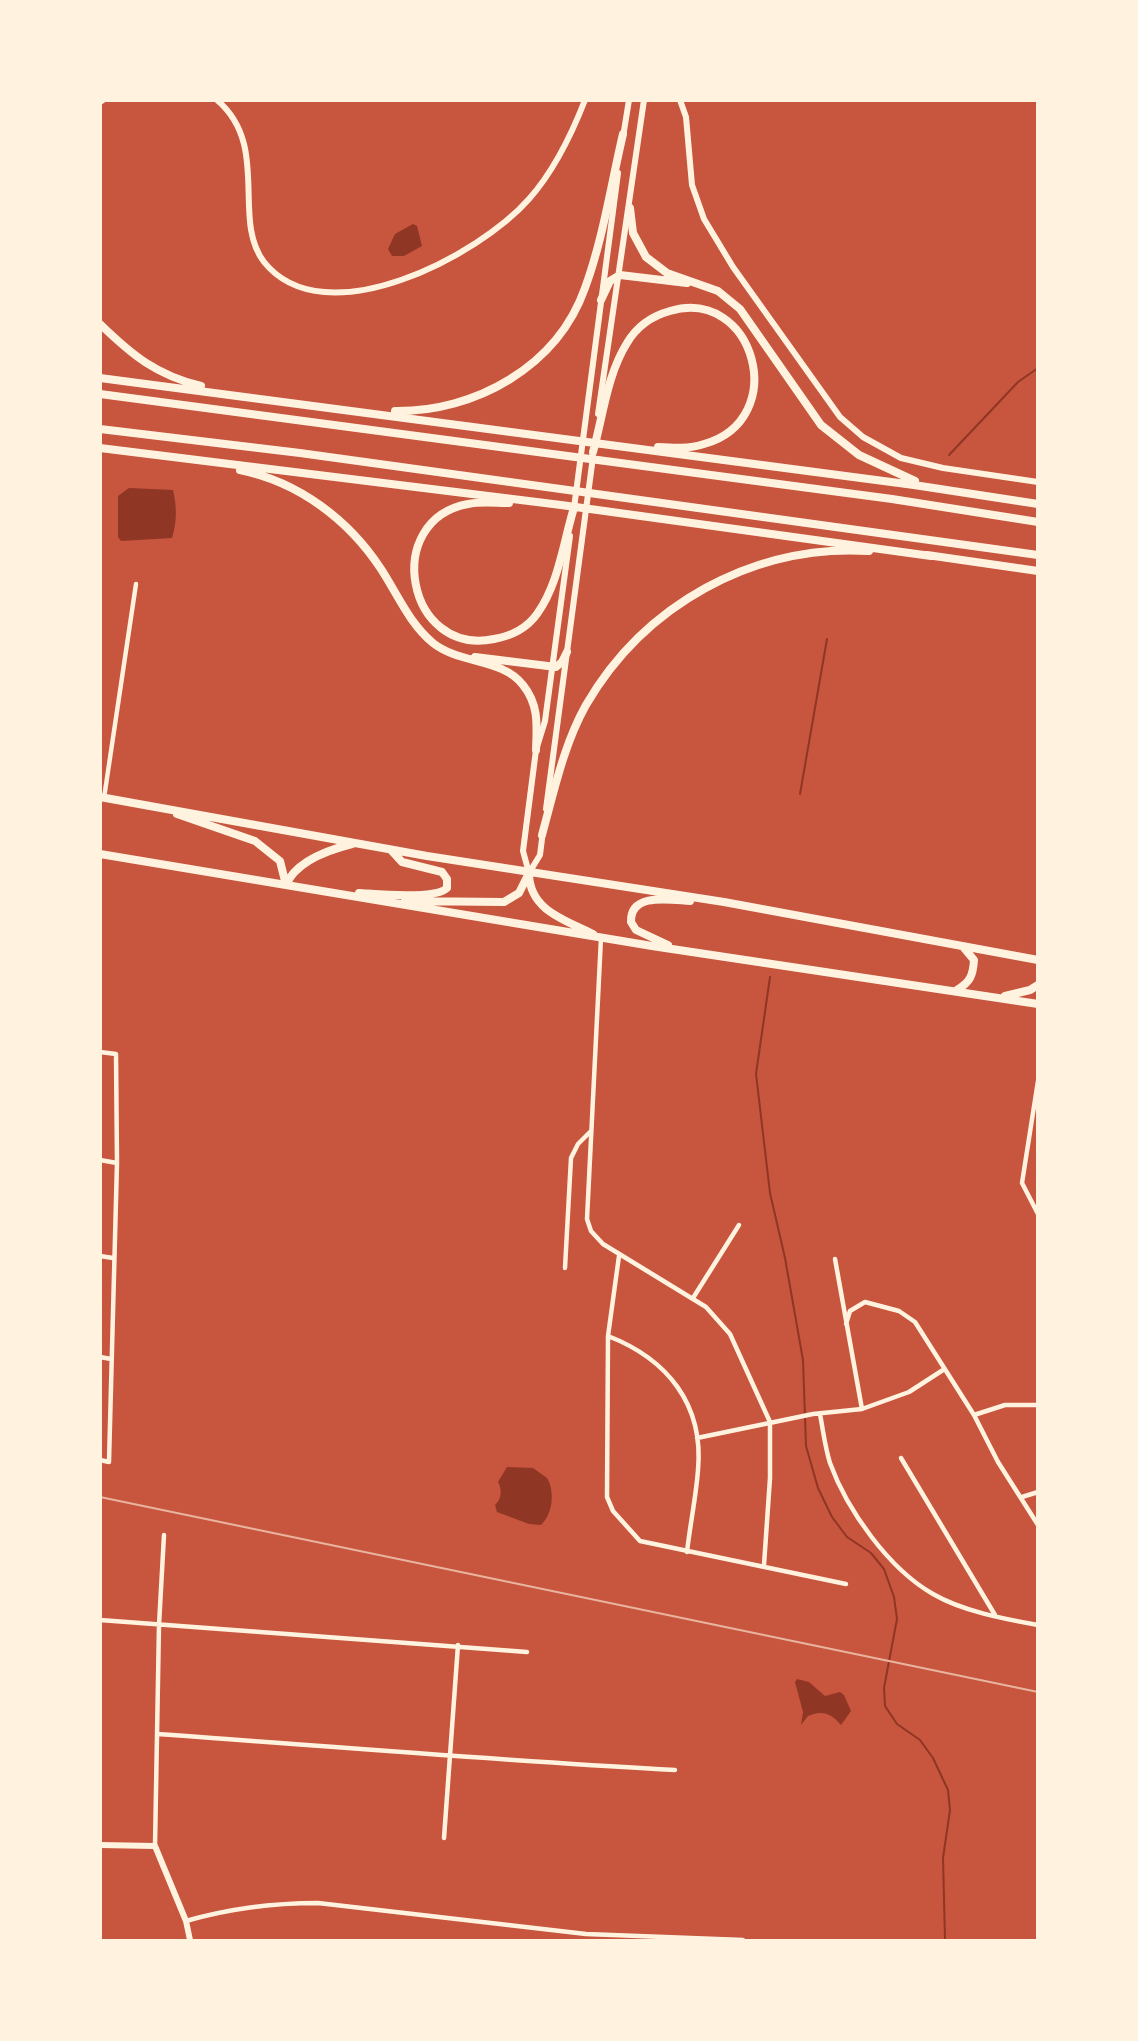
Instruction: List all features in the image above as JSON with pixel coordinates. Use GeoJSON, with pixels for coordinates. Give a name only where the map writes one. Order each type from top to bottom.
{"type":"FeatureCollection","features":[{"type":"Feature","properties":{"kind":"highway"},"geometry":{"type":"LineString","coordinates":[[339,408],[411,411],[450,407],[513,380],[551,345],[571,318],[585,289],[623,134]]}},
{"type":"Feature","properties":{"kind":"highway"},"geometry":{"type":"LineString","coordinates":[[630,208],[633,233],[646,257],[657,268],[718,291],[740,309],[821,425],[846,446],[902,476],[980,495]]}},
{"type":"Feature","properties":{"kind":"highway"},"geometry":{"type":"LineString","coordinates":[[601,300],[610,281],[620,275],[699,284]]}},
{"type":"Feature","properties":{"kind":"highway"},"geometry":{"type":"LineString","coordinates":[[593,452],[603,404],[612,377],[627,342],[639,327],[659,314],[686,308],[717,315],[737,331],[751,352],[755,371],[749,405],[738,422],[726,434],[703,445],[689,447],[607,445]]}},
{"type":"Feature","properties":{"kind":"highway"},"geometry":{"type":"LineString","coordinates":[[100,324],[134,357],[148,366],[198,385],[263,399]]}},
{"type":"Feature","properties":{"kind":"highway"},"geometry":{"type":"LineString","coordinates":[[100,378],[339,408],[1038,504]]}},
{"type":"Feature","properties":{"kind":"highway"},"geometry":{"type":"LineString","coordinates":[[100,394],[881,498],[1038,522]]}},
{"type":"Feature","properties":{"kind":"highway"},"geometry":{"type":"LineString","coordinates":[[100,429],[300,453],[1038,555]]}},
{"type":"Feature","properties":{"kind":"highway"},"geometry":{"type":"LineString","coordinates":[[100,448],[561,505],[1038,572]]}},
{"type":"Feature","properties":{"kind":"highway"},"geometry":{"type":"LineString","coordinates":[[172,457],[258,474],[294,489],[323,507],[361,542],[417,627],[436,645],[501,669],[524,687],[534,703],[537,715],[536,750]]}},
{"type":"Feature","properties":{"kind":"highway"},"geometry":{"type":"LineString","coordinates":[[561,505],[481,503],[468,504],[449,511],[429,528],[415,555],[416,592],[429,616],[452,633],[484,641],[515,633],[538,613],[554,581],[566,544],[573,511]]}},
{"type":"Feature","properties":{"kind":"highway"},"geometry":{"type":"LineString","coordinates":[[542,834],[562,762],[585,706],[624,651],[679,603],[735,573],[799,555],[864,551],[932,556]]}},
{"type":"Feature","properties":{"kind":"highway"},"geometry":{"type":"LineString","coordinates":[[462,656],[552,667],[562,662],[567,652]]}},
{"type":"Feature","properties":{"kind":"main road"},"geometry":{"type":"LineString","coordinates":[[102,798],[391,850],[724,902],[1038,960]]}},
{"type":"Feature","properties":{"kind":"main road"},"geometry":{"type":"LineString","coordinates":[[163,808],[255,841],[280,861],[286,885]]}},
{"type":"Feature","properties":{"kind":"main road"},"geometry":{"type":"LineString","coordinates":[[286,885],[296,871],[315,857],[353,843]]}},
{"type":"Feature","properties":{"kind":"main road"},"geometry":{"type":"LineString","coordinates":[[334,893],[430,894],[443,892],[447,888],[447,879],[442,872],[402,862],[391,850]]}},
{"type":"Feature","properties":{"kind":"main road"},"geometry":{"type":"LineString","coordinates":[[100,854],[600,938],[1038,1004]]}},
{"type":"Feature","properties":{"kind":"main road"},"geometry":{"type":"LineString","coordinates":[[379,901],[495,904],[509,900],[519,893],[529,873]]}},
{"type":"Feature","properties":{"kind":"main road"},"geometry":{"type":"LineString","coordinates":[[529,873],[532,888],[545,909],[552,915],[600,938]]}},
{"type":"Feature","properties":{"kind":"main road"},"geometry":{"type":"LineString","coordinates":[[678,950],[636,930],[630,917],[636,907],[655,900],[724,902]]}},
{"type":"Feature","properties":{"kind":"main road"},"geometry":{"type":"LineString","coordinates":[[957,990],[969,982],[974,972],[974,960],[964,948]]}},
{"type":"Feature","properties":{"kind":"main road"},"geometry":{"type":"LineString","coordinates":[[1000,997],[1030,990],[1038,985]]}},
{"type":"Feature","properties":{"kind":"street"},"geometry":{"type":"LineString","coordinates":[[217,100],[232,117],[243,137],[254,237],[259,254],[278,276],[297,288],[329,294],[369,291],[388,285],[460,251],[501,225],[528,201],[551,171],[585,100]]}},
{"type":"Feature","properties":{"kind":"street"},"geometry":{"type":"LineString","coordinates":[[573,511],[628,100]]}},
{"type":"Feature","properties":{"kind":"street"},"geometry":{"type":"LineString","coordinates":[[603,404],[644,100]]}},
{"type":"Feature","properties":{"kind":"street"},"geometry":{"type":"LineString","coordinates":[[680,100],[686,117],[692,185],[704,219],[728,260],[840,417],[863,437],[901,458],[943,468],[1038,482]]}},
{"type":"Feature","properties":{"kind":"street"},"geometry":{"type":"LineString","coordinates":[[529,873],[540,855],[593,452]]}},
{"type":"Feature","properties":{"kind":"street"},"geometry":{"type":"LineString","coordinates":[[529,873],[523,851],[536,750],[545,721],[566,544]]}},
{"type":"Feature","properties":{"kind":"street"},"geometry":{"type":"LineString","coordinates":[[102,798],[135,584]]}},
{"type":"Feature","properties":{"kind":"street"},"geometry":{"type":"LineString","coordinates":[[600,938],[587,1219],[591,1231],[603,1244],[619,1256],[659,1276],[706,1307],[730,1334],[770,1422],[770,1478],[764,1565]]}},
{"type":"Feature","properties":{"kind":"street"},"geometry":{"type":"LineString","coordinates":[[100,1052],[116,1054],[117,1163],[109,1462],[100,1460]]}},
{"type":"Feature","properties":{"kind":"street"},"geometry":{"type":"LineString","coordinates":[[1038,1081],[1022,1183],[1038,1214]]}},
{"type":"Feature","properties":{"kind":"street"},"geometry":{"type":"LineString","coordinates":[[565,1268],[571,1158],[578,1144],[591,1131]]}},
{"type":"Feature","properties":{"kind":"street"},"geometry":{"type":"LineString","coordinates":[[100,1160],[117,1163]]}},
{"type":"Feature","properties":{"kind":"street"},"geometry":{"type":"LineString","coordinates":[[693,1298],[739,1225]]}},
{"type":"Feature","properties":{"kind":"street"},"geometry":{"type":"LineString","coordinates":[[100,1256],[113,1258]]}},
{"type":"Feature","properties":{"kind":"street"},"geometry":{"type":"LineString","coordinates":[[619,1256],[608,1336],[607,1497],[613,1511],[640,1541],[687,1552],[764,1565],[846,1584]]}},
{"type":"Feature","properties":{"kind":"street"},"geometry":{"type":"LineString","coordinates":[[835,1259],[861,1410]]}},
{"type":"Feature","properties":{"kind":"street"},"geometry":{"type":"LineString","coordinates":[[846,1324],[850,1311],[865,1302],[899,1311],[915,1322],[943,1370],[974,1415],[998,1462],[1038,1525]]}},
{"type":"Feature","properties":{"kind":"street"},"geometry":{"type":"LineString","coordinates":[[608,1336],[636,1347],[658,1363],[670,1376],[690,1413],[697,1438],[699,1469],[687,1552]]}},
{"type":"Feature","properties":{"kind":"street"},"geometry":{"type":"LineString","coordinates":[[100,1358],[111,1359]]}},
{"type":"Feature","properties":{"kind":"street"},"geometry":{"type":"LineString","coordinates":[[697,1438],[813,1414],[861,1410],[909,1392],[943,1370]]}},
{"type":"Feature","properties":{"kind":"street"},"geometry":{"type":"LineString","coordinates":[[974,1415],[1005,1405],[1038,1405]]}},
{"type":"Feature","properties":{"kind":"street"},"geometry":{"type":"LineString","coordinates":[[820,1414],[830,1461],[840,1486],[882,1552],[904,1575],[934,1595],[995,1615],[1038,1625]]}},
{"type":"Feature","properties":{"kind":"street"},"geometry":{"type":"LineString","coordinates":[[901,1458],[995,1615]]}},
{"type":"Feature","properties":{"kind":"street"},"geometry":{"type":"LineString","coordinates":[[1022,1497],[1038,1492]]}},
{"type":"Feature","properties":{"kind":"street"},"geometry":{"type":"LineString","coordinates":[[164,1535],[159,1625],[155,1846],[186,1921],[190,1941]]}},
{"type":"Feature","properties":{"kind":"street"},"geometry":{"type":"LineString","coordinates":[[100,1620],[458,1645],[527,1652]]}},
{"type":"Feature","properties":{"kind":"street"},"geometry":{"type":"LineString","coordinates":[[444,1838],[458,1645]]}},
{"type":"Feature","properties":{"kind":"street"},"geometry":{"type":"LineString","coordinates":[[158,1734],[451,1758],[524,1759],[675,1770]]}},
{"type":"Feature","properties":{"kind":"street"},"geometry":{"type":"LineString","coordinates":[[100,1845],[155,1846]]}},
{"type":"Feature","properties":{"kind":"street"},"geometry":{"type":"LineString","coordinates":[[186,1921],[230,1908],[275,1903],[318,1903],[586,1934],[743,1941]]}},
{"type":"Feature","properties":{"kind":"shaded area"},"geometry":{"type":"Polygon","coordinates":[[[413,224],[417,226],[422,246],[404,256],[392,256],[388,249],[395,234],[413,224]]]}},
{"type":"Feature","properties":{"kind":"shaded area"},"geometry":{"type":"Polygon","coordinates":[[[129,488],[173,490],[176,514],[172,538],[121,541],[118,537],[118,496],[129,488]]]}},
{"type":"Feature","properties":{"kind":"shaded area"},"geometry":{"type":"Polygon","coordinates":[[[507,1467],[533,1468],[550,1483],[552,1502],[548,1515],[541,1525],[529,1524],[497,1512],[495,1505],[501,1494],[498,1482],[507,1467]]]}},
{"type":"Feature","properties":{"kind":"shaded area"},"geometry":{"type":"Polygon","coordinates":[[[797,1679],[809,1682],[825,1696],[840,1692],[844,1695],[851,1711],[841,1725],[830,1715],[818,1713],[808,1716],[801,1725],[803,1712],[795,1682],[797,1679]]]}},
{"type":"Feature","properties":{"kind":"waterway"},"geometry":{"type":"LineString","coordinates":[[949,455],[1018,382],[1038,368]]}},
{"type":"Feature","properties":{"kind":"waterway"},"geometry":{"type":"LineString","coordinates":[[800,794],[827,639]]}},
{"type":"Feature","properties":{"kind":"waterway"},"geometry":{"type":"LineString","coordinates":[[770,977],[756,1074],[770,1193],[785,1258],[803,1360],[806,1446],[818,1488],[832,1517],[847,1537],[871,1553],[884,1569],[894,1597],[897,1619],[884,1688],[885,1706],[897,1724],[920,1740],[933,1758],[948,1790],[950,1810],[943,1858],[945,1940]]}},
{"type":"Feature","properties":{"kind":"railway"},"geometry":{"type":"LineString","coordinates":[[100,1497],[1038,1692]]}}]}
